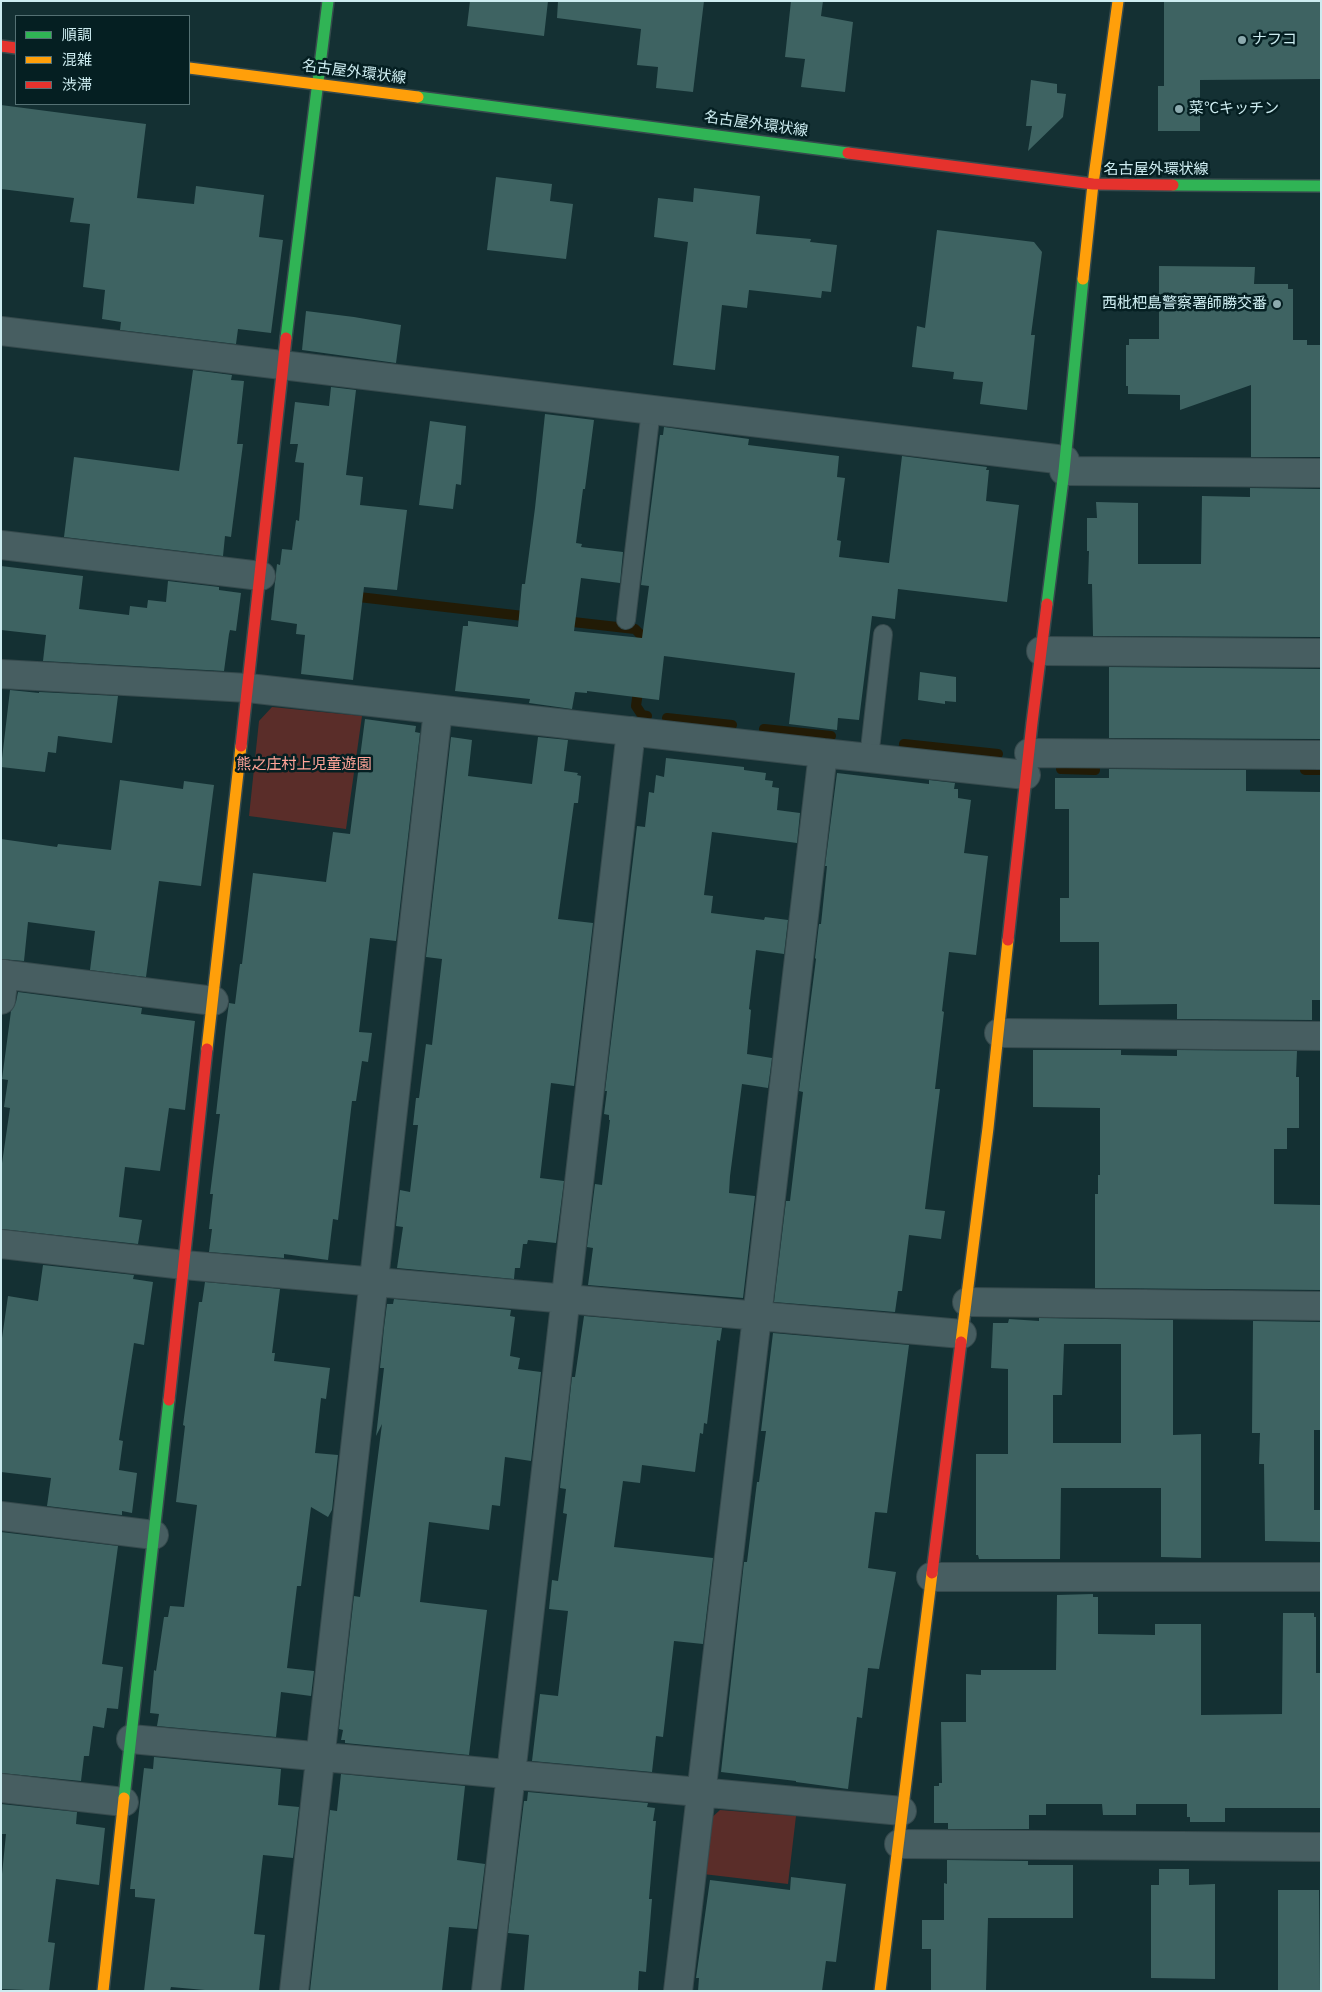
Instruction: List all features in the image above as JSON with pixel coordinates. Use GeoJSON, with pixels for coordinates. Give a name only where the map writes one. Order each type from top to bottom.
{"type":"FeatureCollection","features":[{"type":"Feature","properties":{"kind":"street"},"geometry":{"type":"LineString","coordinates":[[103,1991],[284,366],[328,1]]}},
{"type":"Feature","properties":{"kind":"street"},"geometry":{"type":"LineString","coordinates":[[880,1991],[967,1302],[1041,652],[1065,465],[1093,184],[1118,1]]}},
{"type":"Feature","properties":{"kind":"street"},"geometry":{"type":"LineString","coordinates":[[1,46],[15,48]]}},
{"type":"Feature","properties":{"kind":"street","name":"名古屋外環状線"},"geometry":{"type":"LineString","coordinates":[[190,68],[318,83],[1093,184],[1321,186]]}},
{"type":"Feature","properties":{"kind":"street"},"geometry":{"type":"LineString","coordinates":[[1,331],[651,410],[1065,465],[1321,473]]}},
{"type":"Feature","properties":{"kind":"street"},"geometry":{"type":"LineString","coordinates":[[1,545],[261,576]]}},
{"type":"Feature","properties":{"kind":"street"},"geometry":{"type":"LineString","coordinates":[[1041,652],[1321,653]]}},
{"type":"Feature","properties":{"kind":"street"},"geometry":{"type":"LineString","coordinates":[[1,674],[248,688],[869,758],[1028,764],[1321,756]]}},
{"type":"Feature","properties":{"kind":"street"},"geometry":{"type":"LineString","coordinates":[[294,1991],[438,710]]}},
{"type":"Feature","properties":{"kind":"street"},"geometry":{"type":"LineString","coordinates":[[486,1991],[631,731]]}},
{"type":"Feature","properties":{"kind":"street"},"geometry":{"type":"LineString","coordinates":[[678,1991],[823,752]]}},
{"type":"Feature","properties":{"kind":"street"},"geometry":{"type":"LineString","coordinates":[[2,983],[214,1001]]}},
{"type":"Feature","properties":{"kind":"street"},"geometry":{"type":"LineString","coordinates":[[999,1034],[1321,1036]]}},
{"type":"Feature","properties":{"kind":"street"},"geometry":{"type":"LineString","coordinates":[[1,1244],[184,1265],[962,1334]]}},
{"type":"Feature","properties":{"kind":"street"},"geometry":{"type":"LineString","coordinates":[[967,1302],[1321,1306]]}},
{"type":"Feature","properties":{"kind":"street"},"geometry":{"type":"LineString","coordinates":[[1,1516],[154,1535]]}},
{"type":"Feature","properties":{"kind":"street"},"geometry":{"type":"LineString","coordinates":[[931,1577],[1321,1577]]}},
{"type":"Feature","properties":{"kind":"street"},"geometry":{"type":"LineString","coordinates":[[131,1739],[902,1811]]}},
{"type":"Feature","properties":{"kind":"street"},"geometry":{"type":"LineString","coordinates":[[1,1788],[124,1802]]}},
{"type":"Feature","properties":{"kind":"street"},"geometry":{"type":"LineString","coordinates":[[899,1844],[1321,1847]]}},
{"type":"Feature","properties":{"kind":"lane"},"geometry":{"type":"LineString","coordinates":[[626,620],[651,410]]}},
{"type":"Feature","properties":{"kind":"lane"},"geometry":{"type":"LineString","coordinates":[[869,758],[883,634]]}},
{"type":"Feature","properties":{"kind":"green space","name":"熊之庄村上児童遊園"},"geometry":{"type":"Polygon","coordinates":[[[272,707],[362,716],[346,829],[249,816],[259,721],[272,707]]]}},
{"type":"Feature","properties":{"kind":"green space"},"geometry":{"type":"Polygon","coordinates":[[[720,1810],[796,1816],[788,1884],[703,1874],[709,1820],[720,1810]]]}},
{"type":"Feature","properties":{"kind":"building"},"geometry":{"type":"Polygon","coordinates":[[[470,1],[548,1],[544,36],[467,26],[470,1]]]}},
{"type":"Feature","properties":{"kind":"building"},"geometry":{"type":"Polygon","coordinates":[[[558,1],[704,1],[693,92],[656,88],[658,67],[637,65],[641,29],[557,18],[558,1]]]}},
{"type":"Feature","properties":{"kind":"building"},"geometry":{"type":"Polygon","coordinates":[[[791,1],[823,1],[821,16],[853,22],[845,92],[801,87],[805,59],[785,57],[791,1]]]}},
{"type":"Feature","properties":{"kind":"building","name":"ナフコ"},"geometry":{"type":"Polygon","coordinates":[[[1164,1],[1321,1],[1321,79],[1200,80],[1200,131],[1158,131],[1158,86],[1164,86],[1164,1]]]}},
{"type":"Feature","properties":{"kind":"building"},"geometry":{"type":"Polygon","coordinates":[[[1031,80],[1057,84],[1057,93],[1066,94],[1063,117],[1028,151],[1032,126],[1026,126],[1031,80]]]}},
{"type":"Feature","properties":{"kind":"building"},"geometry":{"type":"Polygon","coordinates":[[[1,105],[146,124],[137,198],[194,204],[196,186],[264,195],[259,237],[283,240],[271,333],[238,329],[236,344],[120,330],[121,322],[102,319],[105,290],[83,287],[90,224],[70,222],[74,198],[1,189],[1,105]]]}},
{"type":"Feature","properties":{"kind":"building"},"geometry":{"type":"Polygon","coordinates":[[[496,177],[552,184],[550,201],[573,204],[566,259],[487,250],[496,177]]]}},
{"type":"Feature","properties":{"kind":"building"},"geometry":{"type":"Polygon","coordinates":[[[694,188],[760,196],[756,234],[811,239],[810,242],[837,245],[831,292],[822,291],[821,298],[749,290],[747,308],[722,305],[715,370],[673,365],[688,242],[654,237],[658,198],[693,202],[694,188]]]}},
{"type":"Feature","properties":{"kind":"building"},"geometry":{"type":"Polygon","coordinates":[[[937,230],[1034,242],[1042,252],[1031,335],[1035,335],[1027,410],[980,404],[983,382],[953,379],[954,372],[912,367],[917,326],[925,328],[937,230]]]}},
{"type":"Feature","properties":{"kind":"building"},"geometry":{"type":"Polygon","coordinates":[[[1159,266],[1255,267],[1254,284],[1288,284],[1288,289],[1293,289],[1293,340],[1307,340],[1307,345],[1321,345],[1321,457],[1251,457],[1251,385],[1180,410],[1180,395],[1128,394],[1128,386],[1126,386],[1126,345],[1129,345],[1129,339],[1159,339],[1159,266]]]}},
{"type":"Feature","properties":{"kind":"building"},"geometry":{"type":"Polygon","coordinates":[[[306,311],[401,325],[396,363],[302,350],[306,311]]]}},
{"type":"Feature","properties":{"kind":"building"},"geometry":{"type":"Polygon","coordinates":[[[193,370],[232,375],[231,380],[244,381],[237,444],[243,444],[231,537],[225,536],[223,556],[64,537],[74,457],[179,471],[193,370]]]}},
{"type":"Feature","properties":{"kind":"building"},"geometry":{"type":"Polygon","coordinates":[[[331,387],[356,390],[346,475],[363,477],[360,505],[407,510],[397,590],[364,587],[353,680],[301,674],[305,635],[296,634],[297,624],[271,620],[277,564],[280,565],[282,549],[292,550],[296,520],[299,521],[304,463],[295,462],[298,444],[290,444],[295,402],[329,406],[331,387]]]}},
{"type":"Feature","properties":{"kind":"building"},"geometry":{"type":"Polygon","coordinates":[[[545,414],[594,420],[576,543],[582,544],[581,547],[623,552],[620,583],[581,578],[574,631],[642,638],[649,586],[641,585],[660,435],[663,435],[664,427],[749,439],[748,445],[839,456],[837,477],[845,478],[837,540],[841,541],[839,557],[889,563],[902,456],[987,467],[986,470],[989,470],[986,501],[1019,505],[1007,602],[898,589],[895,619],[872,616],[859,720],[838,718],[837,730],[789,724],[795,673],[664,656],[659,700],[587,691],[587,693],[575,692],[572,709],[529,703],[530,699],[455,691],[463,626],[468,626],[468,621],[518,627],[522,584],[525,584],[535,508],[545,414]]]}},
{"type":"Feature","properties":{"kind":"building"},"geometry":{"type":"Polygon","coordinates":[[[430,421],[466,426],[461,485],[456,484],[453,509],[419,505],[430,421]]]}},
{"type":"Feature","properties":{"kind":"building"},"geometry":{"type":"Polygon","coordinates":[[[1250,488],[1321,489],[1321,637],[1093,636],[1092,584],[1088,584],[1087,518],[1097,518],[1096,502],[1138,503],[1138,564],[1201,564],[1202,496],[1250,497],[1250,488]]]}},
{"type":"Feature","properties":{"kind":"building"},"geometry":{"type":"Polygon","coordinates":[[[1,566],[83,576],[79,609],[129,615],[130,606],[147,608],[148,600],[166,602],[168,581],[219,587],[219,590],[241,593],[236,631],[230,630],[224,671],[43,661],[46,635],[1,630],[1,566]]]}},
{"type":"Feature","properties":{"kind":"building"},"geometry":{"type":"Polygon","coordinates":[[[1109,667],[1321,669],[1321,739],[1109,738],[1109,667]]]}},
{"type":"Feature","properties":{"kind":"building"},"geometry":{"type":"Polygon","coordinates":[[[920,672],[956,677],[956,702],[945,701],[945,704],[918,700],[920,672]]]}},
{"type":"Feature","properties":{"kind":"building"},"geometry":{"type":"Polygon","coordinates":[[[10,690],[118,696],[112,743],[58,736],[56,753],[48,752],[45,772],[1,767],[10,690]]]}},
{"type":"Feature","properties":{"kind":"building"},"geometry":{"type":"Polygon","coordinates":[[[365,719],[416,726],[415,732],[420,733],[396,941],[370,938],[359,1032],[372,1033],[368,1062],[362,1061],[356,1101],[352,1101],[338,1220],[333,1219],[328,1260],[284,1254],[284,1258],[209,1252],[212,1229],[209,1229],[213,1194],[210,1194],[220,1114],[216,1114],[226,1025],[229,1003],[235,1004],[253,873],[326,882],[333,832],[350,834],[365,719]]]}},
{"type":"Feature","properties":{"kind":"building"},"geometry":{"type":"Polygon","coordinates":[[[451,737],[472,740],[468,776],[532,784],[538,737],[568,740],[564,771],[578,773],[577,775],[581,776],[578,803],[574,803],[558,919],[593,923],[574,1086],[551,1083],[540,1178],[564,1181],[556,1243],[528,1240],[527,1244],[523,1244],[520,1268],[515,1268],[514,1279],[397,1268],[403,1227],[396,1226],[400,1190],[410,1192],[418,1125],[413,1125],[416,1098],[419,1098],[426,1044],[432,1045],[442,959],[426,957],[451,737]]]}},
{"type":"Feature","properties":{"kind":"building"},"geometry":{"type":"Polygon","coordinates":[[[666,758],[744,767],[744,770],[766,773],[765,780],[773,781],[772,787],[779,788],[777,810],[800,813],[797,843],[712,832],[704,895],[713,896],[711,913],[764,920],[765,917],[788,920],[784,954],[756,950],[749,1009],[751,1010],[747,1054],[772,1058],[768,1088],[742,1084],[730,1176],[729,1193],[755,1196],[743,1298],[588,1285],[593,1248],[587,1247],[595,1184],[602,1185],[610,1120],[609,1115],[604,1114],[607,1091],[605,1091],[637,826],[645,827],[649,792],[654,793],[656,775],[664,777],[666,758]]]}},
{"type":"Feature","properties":{"kind":"building"},"geometry":{"type":"Polygon","coordinates":[[[1109,769],[1246,770],[1246,791],[1321,792],[1321,1000],[1312,1000],[1312,1020],[1177,1019],[1177,1004],[1099,1005],[1099,942],[1060,942],[1060,898],[1069,898],[1069,809],[1055,809],[1055,778],[1109,778],[1109,769]]]}},
{"type":"Feature","properties":{"kind":"building"},"geometry":{"type":"Polygon","coordinates":[[[837,773],[929,784],[929,780],[955,783],[954,789],[958,789],[958,798],[971,800],[964,853],[988,856],[976,955],[949,952],[935,1089],[940,1089],[925,1209],[945,1211],[941,1239],[909,1235],[902,1291],[898,1291],[895,1312],[774,1302],[786,1201],[790,1201],[803,1092],[799,1091],[819,924],[821,924],[827,866],[825,866],[837,773]]]}},
{"type":"Feature","properties":{"kind":"building"},"geometry":{"type":"Polygon","coordinates":[[[120,780],[183,789],[184,781],[214,785],[201,886],[159,881],[146,977],[90,970],[95,931],[28,922],[24,961],[1,959],[1,839],[57,847],[58,844],[111,850],[120,780]]]}},
{"type":"Feature","properties":{"kind":"building"},"geometry":{"type":"Polygon","coordinates":[[[18,992],[142,1008],[141,1014],[195,1021],[185,1110],[169,1108],[160,1171],[125,1167],[119,1217],[142,1220],[138,1244],[1,1229],[1,1170],[10,1108],[4,1107],[8,1080],[2,1079],[11,1011],[16,1002],[18,992]]]}},
{"type":"Feature","properties":{"kind":"building"},"geometry":{"type":"Polygon","coordinates":[[[1033,1050],[1121,1050],[1121,1055],[1177,1056],[1177,1050],[1297,1051],[1296,1077],[1299,1077],[1299,1128],[1287,1128],[1287,1149],[1274,1149],[1274,1204],[1321,1205],[1321,1290],[1095,1288],[1095,1194],[1098,1194],[1098,1175],[1100,1175],[1100,1108],[1033,1107],[1033,1050]]]}},
{"type":"Feature","properties":{"kind":"building"},"geometry":{"type":"Polygon","coordinates":[[[43,1265],[134,1275],[133,1279],[153,1282],[144,1345],[134,1343],[119,1440],[123,1441],[119,1470],[137,1473],[132,1513],[122,1511],[122,1515],[47,1506],[51,1478],[1,1472],[1,1345],[8,1296],[38,1301],[43,1265]]]}},
{"type":"Feature","properties":{"kind":"building"},"geometry":{"type":"Polygon","coordinates":[[[205,1282],[280,1289],[272,1353],[275,1353],[274,1361],[330,1368],[326,1399],[321,1398],[315,1453],[338,1455],[332,1510],[328,1517],[311,1507],[301,1586],[297,1586],[287,1668],[314,1671],[311,1696],[281,1692],[276,1737],[157,1726],[159,1714],[150,1713],[154,1670],[156,1671],[164,1617],[168,1617],[170,1606],[184,1607],[197,1505],[176,1502],[185,1426],[183,1425],[199,1302],[202,1302],[205,1282]]]}},
{"type":"Feature","properties":{"kind":"building"},"geometry":{"type":"Polygon","coordinates":[[[394,1299],[511,1310],[510,1316],[515,1317],[510,1356],[520,1358],[518,1369],[541,1372],[531,1461],[505,1457],[500,1506],[492,1505],[489,1530],[429,1522],[420,1602],[487,1610],[469,1755],[345,1743],[345,1740],[341,1740],[343,1730],[339,1729],[354,1596],[360,1597],[382,1424],[376,1436],[384,1368],[380,1368],[387,1304],[393,1304],[394,1299]]]}},
{"type":"Feature","properties":{"kind":"building"},"geometry":{"type":"Polygon","coordinates":[[[584,1316],[722,1328],[720,1341],[717,1340],[707,1424],[704,1423],[703,1434],[700,1433],[695,1472],[642,1465],[640,1483],[623,1481],[614,1547],[713,1558],[703,1644],[674,1641],[663,1737],[656,1736],[652,1772],[532,1761],[540,1694],[558,1696],[568,1611],[549,1609],[552,1580],[558,1581],[567,1514],[563,1513],[566,1489],[560,1488],[572,1377],[575,1377],[584,1316]]]}},
{"type":"Feature","properties":{"kind":"building"},"geometry":{"type":"Polygon","coordinates":[[[1039,1318],[1173,1320],[1173,1435],[1201,1434],[1201,1558],[1161,1557],[1161,1488],[1061,1488],[1060,1559],[979,1559],[978,1555],[976,1555],[976,1454],[1008,1454],[1008,1369],[991,1368],[993,1323],[1008,1323],[1009,1319],[1039,1321],[1039,1318]],[[1064,1344],[1062,1395],[1053,1395],[1053,1443],[1121,1443],[1121,1344],[1064,1344]]]}},
{"type":"Feature","properties":{"kind":"building"},"geometry":{"type":"Polygon","coordinates":[[[1253,1321],[1321,1322],[1321,1430],[1314,1430],[1314,1510],[1321,1510],[1321,1542],[1265,1541],[1264,1464],[1259,1464],[1260,1433],[1252,1433],[1253,1321]]]}},
{"type":"Feature","properties":{"kind":"building"},"geometry":{"type":"Polygon","coordinates":[[[773,1333],[909,1345],[887,1513],[875,1512],[868,1568],[896,1572],[879,1669],[868,1668],[862,1718],[857,1717],[848,1789],[721,1772],[744,1562],[747,1562],[757,1482],[759,1482],[766,1431],[761,1431],[773,1333]]]}},
{"type":"Feature","properties":{"kind":"building"},"geometry":{"type":"Polygon","coordinates":[[[1,1532],[118,1546],[102,1664],[123,1667],[118,1709],[107,1708],[104,1728],[93,1726],[89,1756],[84,1756],[81,1781],[1,1773],[1,1532]]]}},
{"type":"Feature","properties":{"kind":"building"},"geometry":{"type":"Polygon","coordinates":[[[1093,1594],[1093,1597],[1098,1597],[1098,1634],[1155,1635],[1155,1624],[1201,1624],[1201,1715],[1282,1714],[1283,1613],[1314,1613],[1314,1617],[1316,1617],[1316,1673],[1321,1673],[1321,1808],[1225,1808],[1225,1822],[1190,1822],[1190,1817],[1187,1817],[1187,1804],[1136,1804],[1136,1815],[1103,1815],[1102,1804],[1046,1804],[1046,1815],[1029,1815],[1029,1829],[948,1829],[948,1823],[934,1823],[934,1786],[939,1786],[939,1783],[942,1783],[941,1722],[966,1722],[966,1674],[981,1675],[981,1670],[1056,1670],[1057,1595],[1093,1594]]]}},
{"type":"Feature","properties":{"kind":"building"},"geometry":{"type":"Polygon","coordinates":[[[154,1757],[281,1769],[278,1805],[299,1807],[293,1858],[263,1855],[254,1934],[265,1935],[259,1991],[216,1991],[171,1987],[170,1991],[144,1991],[155,1899],[135,1897],[135,1889],[130,1889],[144,1768],[153,1769],[154,1757]]]}},
{"type":"Feature","properties":{"kind":"building"},"geometry":{"type":"Polygon","coordinates":[[[341,1774],[465,1786],[457,1860],[485,1864],[477,1929],[449,1927],[442,1991],[310,1991],[330,1810],[337,1811],[341,1774]]]}},
{"type":"Feature","properties":{"kind":"building"},"geometry":{"type":"Polygon","coordinates":[[[528,1792],[648,1803],[647,1807],[655,1808],[653,1821],[656,1821],[649,1899],[652,1899],[646,1972],[639,1971],[638,1990],[524,1991],[529,1935],[508,1933],[524,1801],[527,1801],[528,1792]]]}},
{"type":"Feature","properties":{"kind":"building"},"geometry":{"type":"Polygon","coordinates":[[[1,1804],[77,1812],[76,1824],[105,1828],[99,1885],[56,1879],[48,1942],[55,1943],[49,1991],[1,1989],[1,1884],[6,1834],[1,1834],[1,1804]]]}},
{"type":"Feature","properties":{"kind":"building"},"geometry":{"type":"Polygon","coordinates":[[[947,1860],[1028,1861],[1028,1865],[1073,1865],[1073,1918],[988,1918],[986,1991],[931,1991],[931,1949],[922,1949],[922,1920],[944,1920],[944,1883],[947,1884],[947,1860]]]}},
{"type":"Feature","properties":{"kind":"building"},"geometry":{"type":"Polygon","coordinates":[[[1159,1869],[1189,1869],[1189,1885],[1215,1884],[1215,1979],[1151,1978],[1151,1885],[1159,1885],[1159,1869]]]}},
{"type":"Feature","properties":{"kind":"building"},"geometry":{"type":"Polygon","coordinates":[[[791,1877],[846,1884],[836,1962],[826,1961],[822,1991],[698,1991],[699,1978],[696,1978],[710,1880],[790,1890],[791,1877]]]}},
{"type":"Feature","properties":{"kind":"building"},"geometry":{"type":"Polygon","coordinates":[[[1278,1890],[1319,1890],[1320,1991],[1278,1991],[1278,1890]]]}},
{"type":"Feature","properties":{"kind":"waterway"},"geometry":{"type":"LineString","coordinates":[[350,596],[532,617]]}},
{"type":"Feature","properties":{"kind":"waterway"},"geometry":{"type":"LineString","coordinates":[[564,621],[635,629],[643,637],[642,649]]}},
{"type":"Feature","properties":{"kind":"waterway"},"geometry":{"type":"LineString","coordinates":[[639,684],[636,706],[642,715],[647,716]]}},
{"type":"Feature","properties":{"kind":"waterway"},"geometry":{"type":"LineString","coordinates":[[667,718],[732,725]]}},
{"type":"Feature","properties":{"kind":"waterway"},"geometry":{"type":"LineString","coordinates":[[764,729],[831,736]]}},
{"type":"Feature","properties":{"kind":"waterway"},"geometry":{"type":"LineString","coordinates":[[904,744],[998,754]]}},
{"type":"Feature","properties":{"kind":"waterway"},"geometry":{"type":"LineString","coordinates":[[1061,769],[1095,770]]}},
{"type":"Feature","properties":{"kind":"waterway"},"geometry":{"type":"LineString","coordinates":[[1305,770],[1321,770]]}},
{"type":"Feature","properties":{"kind":"traffic: fast"},"geometry":{"type":"LineString","coordinates":[[286,338],[328,1]]}},
{"type":"Feature","properties":{"kind":"traffic: fast"},"geometry":{"type":"LineString","coordinates":[[418,97],[848,153]]}},
{"type":"Feature","properties":{"kind":"traffic: fast"},"geometry":{"type":"LineString","coordinates":[[1173,185],[1321,186]]}},
{"type":"Feature","properties":{"kind":"traffic: fast"},"geometry":{"type":"LineString","coordinates":[[1047,604],[1064,471],[1083,279]]}},
{"type":"Feature","properties":{"kind":"traffic: fast"},"geometry":{"type":"LineString","coordinates":[[124,1798],[169,1400]]}},
{"type":"Feature","properties":{"kind":"traffic: slow"},"geometry":{"type":"LineString","coordinates":[[1083,279],[1093,184],[1118,1]]}},
{"type":"Feature","properties":{"kind":"traffic: slow"},"geometry":{"type":"LineString","coordinates":[[190,68],[418,97]]}},
{"type":"Feature","properties":{"kind":"traffic: slow"},"geometry":{"type":"LineString","coordinates":[[207,1049],[241,746]]}},
{"type":"Feature","properties":{"kind":"traffic: slow"},"geometry":{"type":"LineString","coordinates":[[961,1342],[988,1128],[1008,940]]}},
{"type":"Feature","properties":{"kind":"traffic: slow"},"geometry":{"type":"LineString","coordinates":[[880,1991],[932,1573]]}},
{"type":"Feature","properties":{"kind":"traffic: slow"},"geometry":{"type":"LineString","coordinates":[[103,1991],[124,1798]]}},
{"type":"Feature","properties":{"kind":"traffic: jam"},"geometry":{"type":"LineString","coordinates":[[1,46],[15,48]]}},
{"type":"Feature","properties":{"kind":"traffic: jam"},"geometry":{"type":"LineString","coordinates":[[848,153],[1093,184],[1173,185]]}},
{"type":"Feature","properties":{"kind":"traffic: jam"},"geometry":{"type":"LineString","coordinates":[[241,746],[286,338]]}},
{"type":"Feature","properties":{"kind":"traffic: jam"},"geometry":{"type":"LineString","coordinates":[[1008,940],[1047,604]]}},
{"type":"Feature","properties":{"kind":"traffic: jam"},"geometry":{"type":"LineString","coordinates":[[169,1400],[207,1049]]}},
{"type":"Feature","properties":{"kind":"traffic: jam"},"geometry":{"type":"LineString","coordinates":[[932,1573],[961,1342]]}},
{"type":"Feature","properties":{"kind":"place","name":"ナフコ"},"geometry":{"type":"Point","coordinates":[1242,40]}},
{"type":"Feature","properties":{"kind":"place","name":"菜℃キッチン"},"geometry":{"type":"Point","coordinates":[1179,109]}},
{"type":"Feature","properties":{"kind":"place","name":"西枇杷島警察署師勝交番"},"geometry":{"type":"Point","coordinates":[1277,304]}}]}
